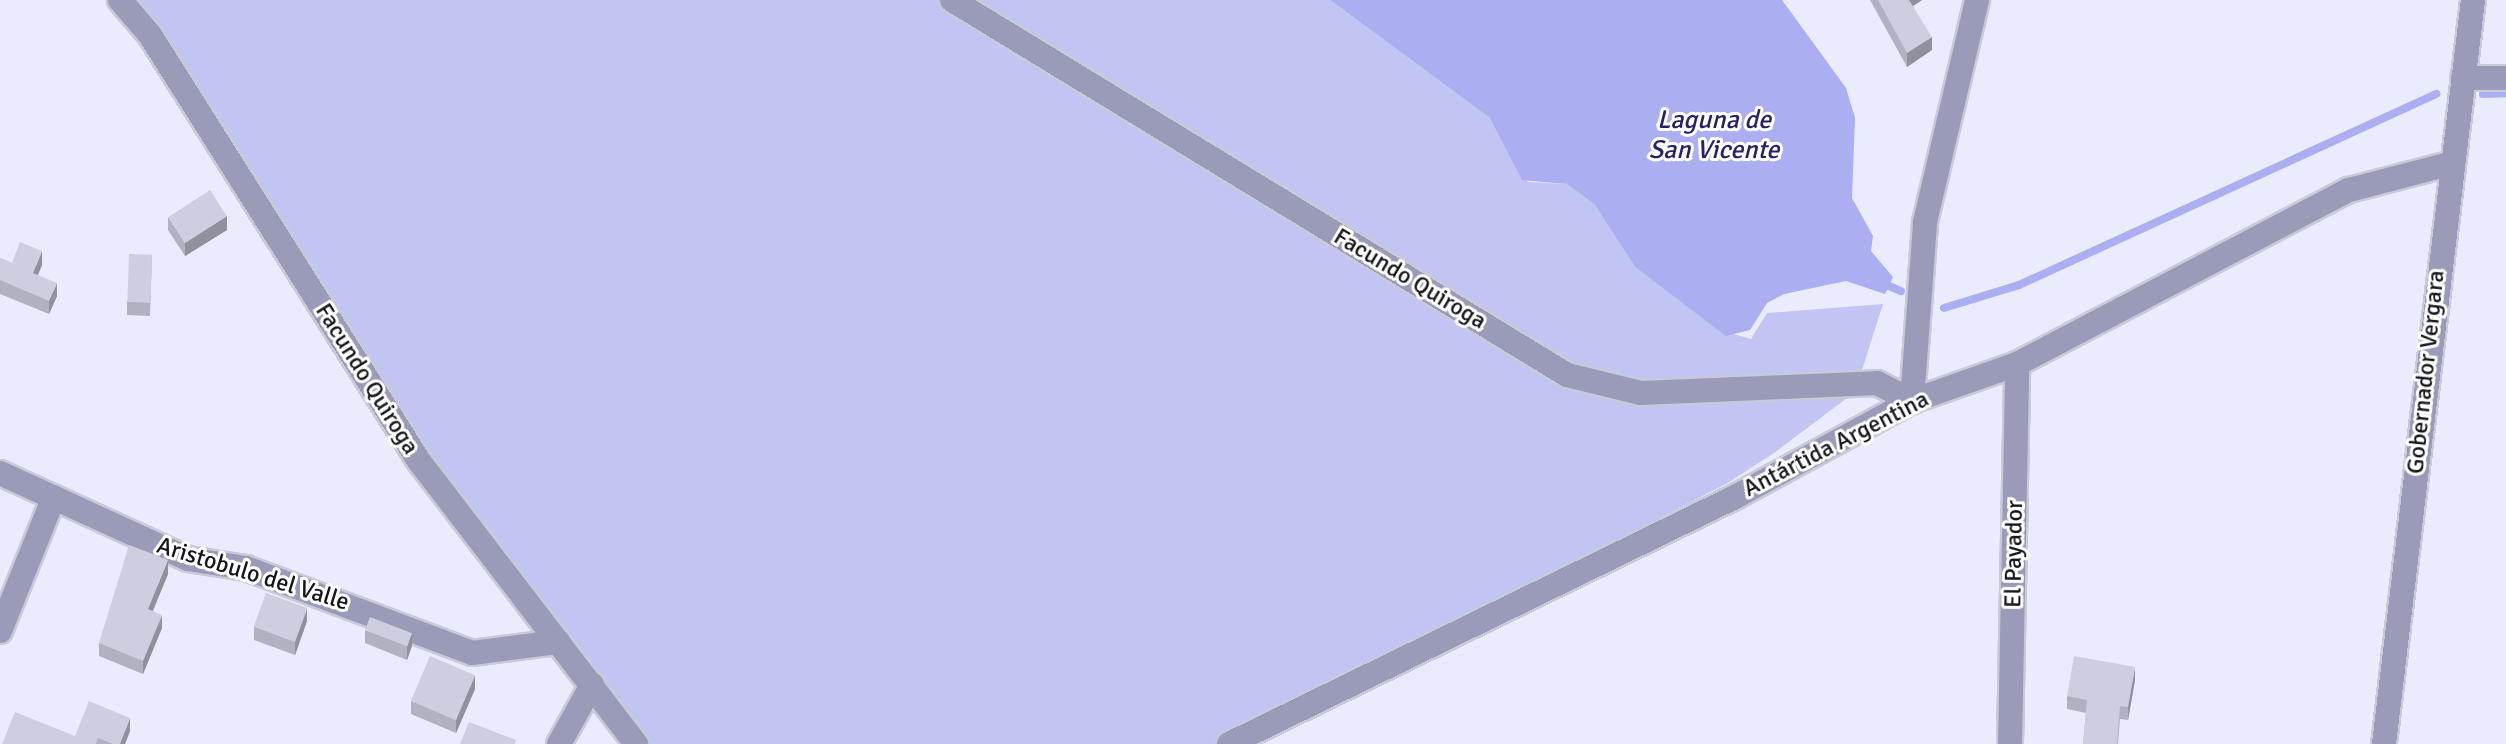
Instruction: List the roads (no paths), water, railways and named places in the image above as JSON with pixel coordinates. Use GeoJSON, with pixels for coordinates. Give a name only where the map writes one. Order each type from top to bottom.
{"type":"FeatureCollection","features":[{"type":"Feature","properties":{"kind":"street","name":"Facundo Quiroga"},"geometry":{"type":"LineString","coordinates":[[120,0],[150,35],[419,461],[636,744]]}},
{"type":"Feature","properties":{"kind":"street","name":"Facundo Quiroga"},"geometry":{"type":"LineString","coordinates":[[952,0],[1567,375],[1641,393],[1877,383],[1912,401]]}},
{"type":"Feature","properties":{"kind":"street"},"geometry":{"type":"LineString","coordinates":[[1912,401],[1925,222],[1977,0]]}},
{"type":"Feature","properties":{"kind":"street","name":"Gobernador Vergara"},"geometry":{"type":"LineString","coordinates":[[2384,744],[2449,164],[2473,0]]}},
{"type":"Feature","properties":{"kind":"street"},"geometry":{"type":"LineString","coordinates":[[2463,78],[2506,78]]}},
{"type":"Feature","properties":{"kind":"street","name":"Antártida Argentina"},"geometry":{"type":"LineString","coordinates":[[1229,744],[1735,497],[1912,401],[2017,364],[2349,190],[2449,164]]}},
{"type":"Feature","properties":{"kind":"street","name":"El Payador"},"geometry":{"type":"LineString","coordinates":[[2010,744],[2017,364]]}},
{"type":"Feature","properties":{"kind":"street","name":"Aristobulo del Valle"},"geometry":{"type":"LineString","coordinates":[[0,473],[188,559],[246,568],[472,653],[558,642]]}},
{"type":"Feature","properties":{"kind":"street"},"geometry":{"type":"LineString","coordinates":[[0,631],[54,497]]}},
{"type":"Feature","properties":{"kind":"street"},"geometry":{"type":"LineString","coordinates":[[559,744],[592,685]]}},
{"type":"Feature","properties":{"kind":"water","name":"Laguna de San Vicente"},"geometry":{"type":"Polygon","coordinates":[[[1330,0],[1782,0],[1846,88],[1855,118],[1852,198],[1873,236],[1871,251],[1893,277],[1885,294],[1846,281],[1784,294],[1767,303],[1750,330],[1726,336],[1635,267],[1595,205],[1567,184],[1522,180],[1490,118],[1330,0]]]}},
{"type":"Feature","properties":{"kind":"waterway"},"geometry":{"type":"LineString","coordinates":[[2483,94],[2506,93]]}},
{"type":"Feature","properties":{"kind":"waterway"},"geometry":{"type":"LineString","coordinates":[[1944,308],[2019,285],[2436,94]]}},
{"type":"Feature","properties":{"kind":"waterway"},"geometry":{"type":"LineString","coordinates":[[1889,286],[1901,291]]}}]}
